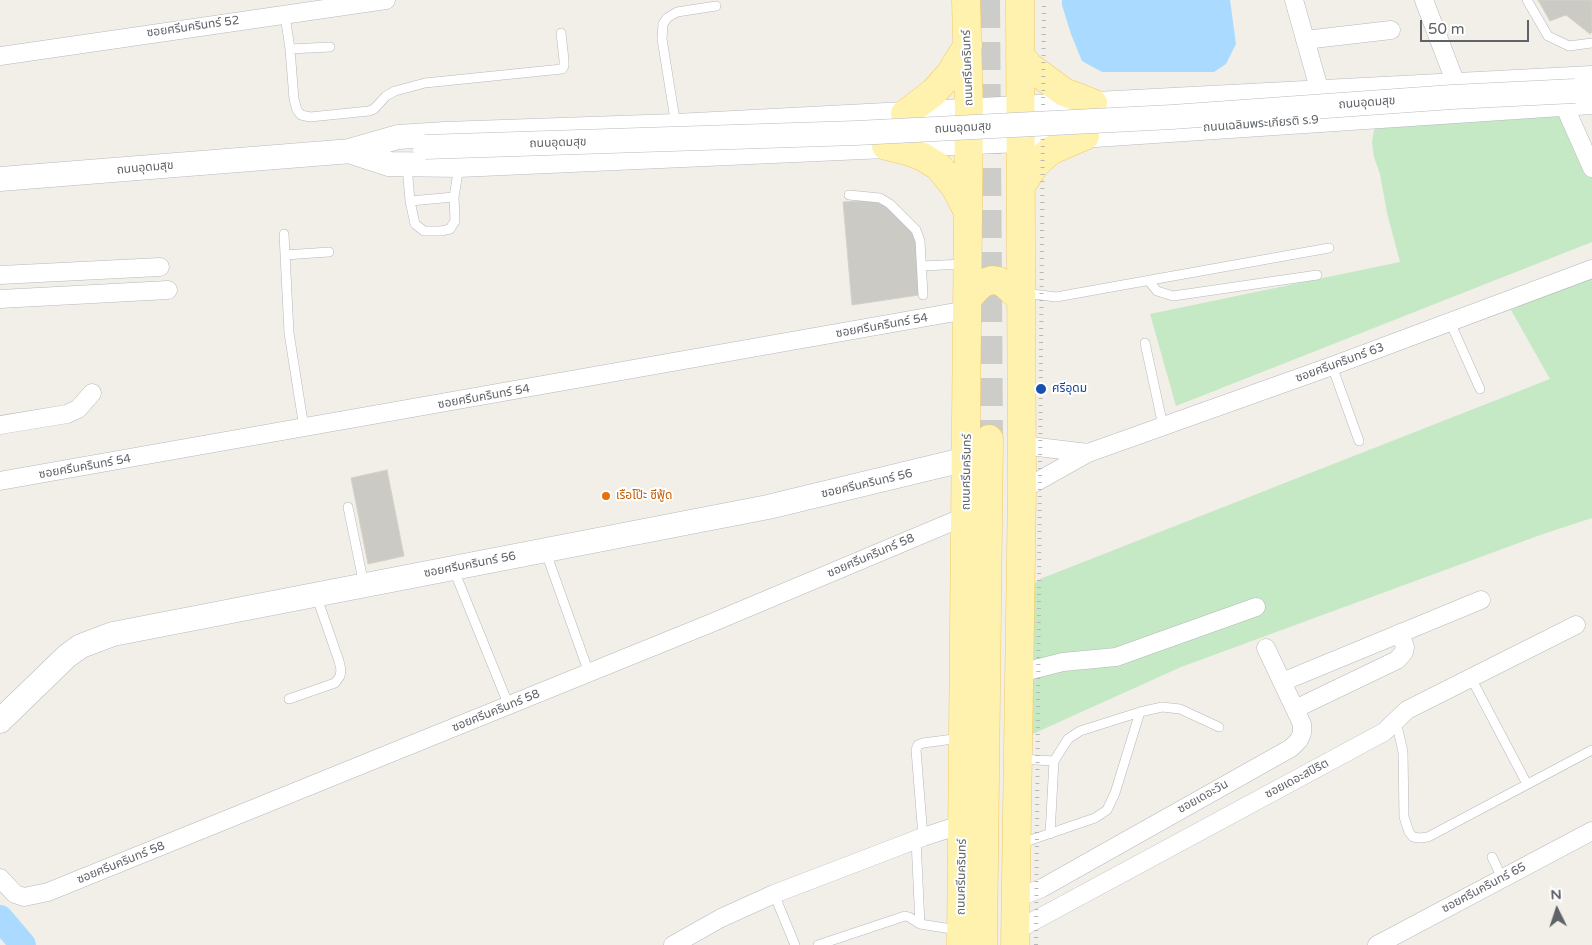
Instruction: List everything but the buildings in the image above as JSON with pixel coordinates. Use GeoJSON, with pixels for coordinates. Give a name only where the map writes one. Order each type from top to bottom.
{"type":"FeatureCollection","features":[{"type":"Feature","properties":{"kind":"main road","name":"ถนนศรีนครินทร์"},"geometry":{"type":"LineString","coordinates":[[966,0],[969,143],[963,824],[968,940]]}},
{"type":"Feature","properties":{"kind":"main road","name":"ถนนศรีนครินทร์"},"geometry":{"type":"LineString","coordinates":[[968,940],[1005,441],[1022,334],[1020,0]]}},
{"type":"Feature","properties":{"kind":"main road"},"geometry":{"type":"LineString","coordinates":[[905,114],[934,92],[950,74],[968,45]]}},
{"type":"Feature","properties":{"kind":"main road"},"geometry":{"type":"LineString","coordinates":[[1020,56],[1030,67],[1058,88],[1093,103]]}},
{"type":"Feature","properties":{"kind":"main road"},"geometry":{"type":"LineString","coordinates":[[1020,107],[1456,84],[1583,93]]}},
{"type":"Feature","properties":{"kind":"main road","name":"ถนนอุดมสุข"},"geometry":{"type":"LineString","coordinates":[[0,180],[349,151],[856,133],[1172,118],[1452,96],[1583,93]]}},
{"type":"Feature","properties":{"kind":"main road","name":"ถนนเฉลิมพระเกียรติ ร.9"},"geometry":{"type":"LineString","coordinates":[[1020,140],[1154,132],[1583,93]]}},
{"type":"Feature","properties":{"kind":"main road"},"geometry":{"type":"LineString","coordinates":[[1151,100],[1134,109],[1131,117],[1133,124],[1138,128],[1154,132]]}},
{"type":"Feature","properties":{"kind":"main road","name":"ถนนอุดมสุข"},"geometry":{"type":"LineString","coordinates":[[349,151],[398,137],[759,122],[1020,107]]}},
{"type":"Feature","properties":{"kind":"main road"},"geometry":{"type":"LineString","coordinates":[[759,122],[774,131],[775,137],[771,146],[760,152]]}},
{"type":"Feature","properties":{"kind":"main road"},"geometry":{"type":"LineString","coordinates":[[1021,186],[1035,165],[1050,151],[1085,136]]}},
{"type":"Feature","properties":{"kind":"main road","name":"ถนนอุดมสุข"},"geometry":{"type":"LineString","coordinates":[[349,151],[389,164],[458,166],[1020,140]]}},
{"type":"Feature","properties":{"kind":"main road"},"geometry":{"type":"LineString","coordinates":[[886,146],[907,151],[939,167],[955,187],[968,211]]}},
{"type":"Feature","properties":{"kind":"main road"},"geometry":{"type":"LineString","coordinates":[[967,315],[977,288],[983,283],[999,280],[1021,296]]}},
{"type":"Feature","properties":{"kind":"main road","name":"ถนนศรีนครินทร์"},"geometry":{"type":"LineString","coordinates":[[1005,441],[1022,490],[1016,898],[1009,940]]}},
{"type":"Feature","properties":{"kind":"main road","name":"ถนนศรีนครินทร์"},"geometry":{"type":"LineString","coordinates":[[1005,441],[1009,940]]}},
{"type":"Feature","properties":{"kind":"main road","name":"ซอยศรีนครินทร์ 56"},"geometry":{"type":"LineString","coordinates":[[0,721],[67,656],[80,646],[113,634],[768,507],[967,460]]}},
{"type":"Feature","properties":{"kind":"street","name":"ซอยศรีนครินทร์ 52"},"geometry":{"type":"LineString","coordinates":[[0,56],[386,0]]}},
{"type":"Feature","properties":{"kind":"street"},"geometry":{"type":"LineString","coordinates":[[1294,0],[1320,92]]}},
{"type":"Feature","properties":{"kind":"street"},"geometry":{"type":"LineString","coordinates":[[1424,0],[1456,84]]}},
{"type":"Feature","properties":{"kind":"street"},"geometry":{"type":"LineString","coordinates":[[1305,40],[1391,30]]}},
{"type":"Feature","properties":{"kind":"street"},"geometry":{"type":"LineString","coordinates":[[1583,93],[1590,160]]}},
{"type":"Feature","properties":{"kind":"street"},"geometry":{"type":"LineString","coordinates":[[0,275],[160,267]]}},
{"type":"Feature","properties":{"kind":"street","name":"ซอยศรีนครินทร์ 63"},"geometry":{"type":"LineString","coordinates":[[1022,490],[1088,454],[1592,269]]}},
{"type":"Feature","properties":{"kind":"street"},"geometry":{"type":"LineString","coordinates":[[0,299],[168,290]]}},
{"type":"Feature","properties":{"kind":"street","name":"ซอยศรีนครินทร์ 54"},"geometry":{"type":"LineString","coordinates":[[0,481],[967,315]]}},
{"type":"Feature","properties":{"kind":"street"},"geometry":{"type":"LineString","coordinates":[[0,425],[67,414],[78,409],[92,393]]}},
{"type":"Feature","properties":{"kind":"street","name":"ซอยศรีนครินทร์ 63"},"geometry":{"type":"LineString","coordinates":[[1005,441],[1088,454]]}},
{"type":"Feature","properties":{"kind":"street","name":"ซอยศรีนครินทร์ 58"},"geometry":{"type":"LineString","coordinates":[[0,878],[15,894],[24,896],[48,892],[509,706],[966,516]]}},
{"type":"Feature","properties":{"kind":"street"},"geometry":{"type":"LineString","coordinates":[[1282,682],[1481,600]]}},
{"type":"Feature","properties":{"kind":"street"},"geometry":{"type":"LineString","coordinates":[[1019,673],[1063,662],[1116,657],[1256,607]]}},
{"type":"Feature","properties":{"kind":"street","name":"ซอยเดอะสปิริต"},"geometry":{"type":"LineString","coordinates":[[1009,940],[1384,732],[1407,710],[1576,625]]}},
{"type":"Feature","properties":{"kind":"street"},"geometry":{"type":"LineString","coordinates":[[1295,709],[1397,660],[1404,652],[1405,647],[1400,633]]}},
{"type":"Feature","properties":{"kind":"street","name":"ซอยเดอะวัน"},"geometry":{"type":"LineString","coordinates":[[1016,898],[1042,888],[1291,748],[1299,740],[1302,733],[1302,724],[1266,648]]}},
{"type":"Feature","properties":{"kind":"street"},"geometry":{"type":"LineString","coordinates":[[673,945],[721,918],[774,894],[919,838],[963,824]]}},
{"type":"Feature","properties":{"kind":"street","name":"ซอยศรีนครินทร์ 65"},"geometry":{"type":"LineString","coordinates":[[1377,945],[1396,941],[1502,878],[1592,830]]}},
{"type":"Feature","properties":{"kind":"lane"},"geometry":{"type":"LineString","coordinates":[[1527,0],[1548,36],[1569,46],[1592,43]]}},
{"type":"Feature","properties":{"kind":"lane"},"geometry":{"type":"LineString","coordinates":[[676,126],[662,39],[663,24],[667,18],[676,12],[716,6]]}},
{"type":"Feature","properties":{"kind":"lane"},"geometry":{"type":"LineString","coordinates":[[285,15],[294,100],[297,110],[301,115],[310,117],[369,111],[374,109],[386,96],[395,91],[425,83],[562,70],[564,60],[561,33]]}},
{"type":"Feature","properties":{"kind":"lane"},"geometry":{"type":"LineString","coordinates":[[290,49],[330,47]]}},
{"type":"Feature","properties":{"kind":"lane"},"geometry":{"type":"LineString","coordinates":[[407,165],[410,200],[415,224],[424,232],[441,232],[453,226],[455,221],[454,197],[458,166]]}},
{"type":"Feature","properties":{"kind":"lane"},"geometry":{"type":"LineString","coordinates":[[848,195],[880,198],[890,204],[916,230],[920,241],[923,295]]}},
{"type":"Feature","properties":{"kind":"lane"},"geometry":{"type":"LineString","coordinates":[[410,200],[454,197]]}},
{"type":"Feature","properties":{"kind":"lane"},"geometry":{"type":"LineString","coordinates":[[284,234],[289,333],[304,429]]}},
{"type":"Feature","properties":{"kind":"lane"},"geometry":{"type":"LineString","coordinates":[[1021,296],[1056,297],[1329,248]]}},
{"type":"Feature","properties":{"kind":"lane"},"geometry":{"type":"LineString","coordinates":[[285,255],[329,252]]}},
{"type":"Feature","properties":{"kind":"lane"},"geometry":{"type":"LineString","coordinates":[[922,266],[968,264]]}},
{"type":"Feature","properties":{"kind":"lane"},"geometry":{"type":"LineString","coordinates":[[1148,280],[1157,291],[1173,296],[1317,276]]}},
{"type":"Feature","properties":{"kind":"lane"},"geometry":{"type":"LineString","coordinates":[[1450,322],[1480,389]]}},
{"type":"Feature","properties":{"kind":"lane"},"geometry":{"type":"LineString","coordinates":[[1145,343],[1163,426]]}},
{"type":"Feature","properties":{"kind":"lane"},"geometry":{"type":"LineString","coordinates":[[1332,366],[1358,440]]}},
{"type":"Feature","properties":{"kind":"lane"},"geometry":{"type":"LineString","coordinates":[[348,507],[364,585]]}},
{"type":"Feature","properties":{"kind":"lane"},"geometry":{"type":"LineString","coordinates":[[545,550],[589,673]]}},
{"type":"Feature","properties":{"kind":"lane"},"geometry":{"type":"LineString","coordinates":[[453,568],[509,706]]}},
{"type":"Feature","properties":{"kind":"lane"},"geometry":{"type":"LineString","coordinates":[[290,699],[335,683],[340,676],[339,662],[316,594]]}},
{"type":"Feature","properties":{"kind":"lane"},"geometry":{"type":"LineString","coordinates":[[1471,678],[1527,784]]}},
{"type":"Feature","properties":{"kind":"lane"},"geometry":{"type":"LineString","coordinates":[[1050,834],[1054,761],[1068,739],[1080,731],[1162,707],[1180,709],[1219,727]]}},
{"type":"Feature","properties":{"kind":"lane"},"geometry":{"type":"LineString","coordinates":[[1017,845],[1095,818],[1107,810],[1115,793],[1140,712]]}},
{"type":"Feature","properties":{"kind":"lane"},"geometry":{"type":"LineString","coordinates":[[1396,721],[1403,752],[1404,817],[1409,832],[1414,837],[1419,838],[1428,837],[1592,750]]}},
{"type":"Feature","properties":{"kind":"lane"},"geometry":{"type":"LineString","coordinates":[[920,924],[916,750],[918,745],[923,742],[964,738]]}},
{"type":"Feature","properties":{"kind":"lane"},"geometry":{"type":"LineString","coordinates":[[1018,759],[1054,761]]}},
{"type":"Feature","properties":{"kind":"lane"},"geometry":{"type":"LineString","coordinates":[[1492,857],[1502,878]]}},
{"type":"Feature","properties":{"kind":"lane"},"geometry":{"type":"LineString","coordinates":[[774,894],[795,945]]}},
{"type":"Feature","properties":{"kind":"lane"},"geometry":{"type":"LineString","coordinates":[[818,945],[905,916],[920,924],[968,940]]}},
{"type":"Feature","properties":{"kind":"green space"},"geometry":{"type":"Polygon","coordinates":[[[1558,113],[1592,174],[1592,242],[1176,406],[1150,314],[1400,262],[1387,213],[1380,174],[1374,157],[1372,142],[1375,124],[1558,113]]]}},
{"type":"Feature","properties":{"kind":"green space"},"geometry":{"type":"Polygon","coordinates":[[[1592,274],[1592,518],[1543,534],[1181,667],[1026,737],[1032,585],[1040,579],[1550,379],[1511,310],[1571,280],[1592,274]]]}},
{"type":"Feature","properties":{"kind":"water"},"geometry":{"type":"Polygon","coordinates":[[[1062,0],[1230,0],[1236,44],[1226,64],[1214,72],[1102,72],[1082,61],[1071,34],[1062,0]]]}},
{"type":"Feature","properties":{"kind":"waterway"},"geometry":{"type":"LineString","coordinates":[[0,918],[23,945]]}},
{"type":"Feature","properties":{"kind":"tunnel"},"geometry":{"type":"LineString","coordinates":[[986,0],[989,439]]}},
{"type":"Feature","properties":{"kind":"railway"},"geometry":{"type":"LineString","coordinates":[[1036,945],[1044,0]]}},
{"type":"Feature","properties":{"kind":"place","name":"ศรีอุดม"},"geometry":{"type":"Point","coordinates":[1041,389]}},
{"type":"Feature","properties":{"kind":"place","name":"เรือโป๊ะ ซีฟู้ด"},"geometry":{"type":"Point","coordinates":[606,496]}}]}
